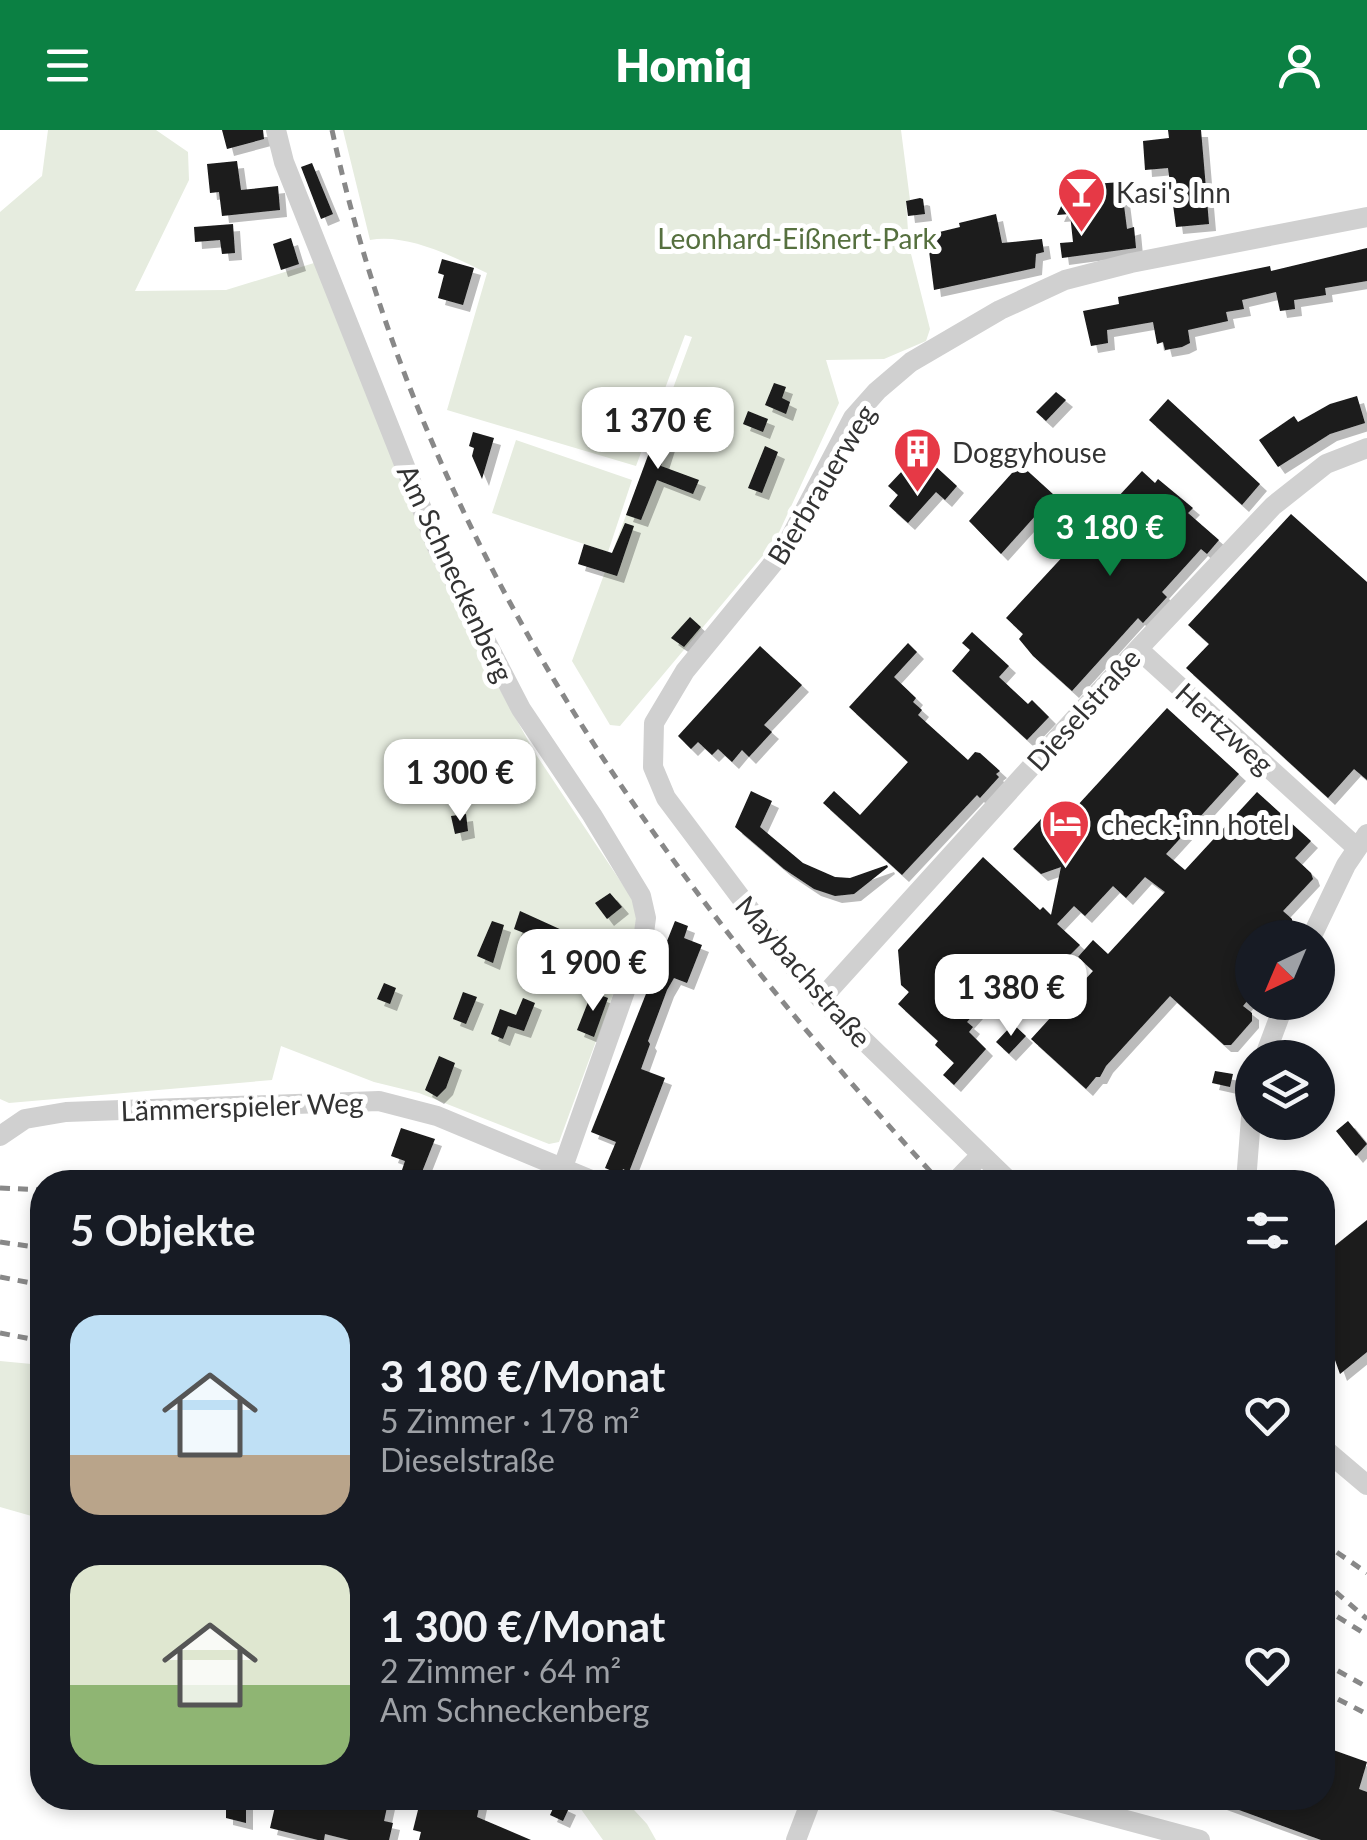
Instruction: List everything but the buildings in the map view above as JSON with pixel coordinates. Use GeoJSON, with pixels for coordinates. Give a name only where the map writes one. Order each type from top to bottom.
{"type":"FeatureCollection","features":[{"type":"Feature","properties":{"kind":"street","name":"Am Schneckenberg"},"geometry":{"type":"LineString","coordinates":[[276,130],[284,162],[449,573],[520,709],[592,815],[645,907],[643,940],[562,1167]]}},
{"type":"Feature","properties":{"kind":"street","name":"Bierbrauerweg"},"geometry":{"type":"LineString","coordinates":[[653,767],[654,723],[669,693],[784,550],[853,418],[911,362],[984,318],[1065,280],[1131,263],[1367,217]]}},
{"type":"Feature","properties":{"kind":"street","name":"Dieselstraße"},"geometry":{"type":"LineString","coordinates":[[821,998],[1138,649],[1291,489],[1326,464],[1367,448]]}},
{"type":"Feature","properties":{"kind":"street","name":"Hertzweg"},"geometry":{"type":"LineString","coordinates":[[1138,649],[1362,841]]}},
{"type":"Feature","properties":{"kind":"street","name":"Maybachstraße"},"geometry":{"type":"LineString","coordinates":[[653,767],[666,798],[777,946],[821,998],[981,1155]]}},
{"type":"Feature","properties":{"kind":"street"},"geometry":{"type":"LineString","coordinates":[[1320,920],[1362,841]]}},
{"type":"Feature","properties":{"kind":"street","name":"Lämmerspieler Weg"},"geometry":{"type":"LineString","coordinates":[[2,1129],[25,1119],[66,1112],[379,1101],[437,1116],[569,1170]]}},
{"type":"Feature","properties":{"kind":"street"},"geometry":{"type":"LineString","coordinates":[[1247,1170],[1249,1140]]}},
{"type":"Feature","properties":{"kind":"street"},"geometry":{"type":"LineString","coordinates":[[967,1170],[981,1155],[997,1170]]}},
{"type":"Feature","properties":{"kind":"street"},"geometry":{"type":"LineString","coordinates":[[1335,1458],[1367,1485]]}},
{"type":"Feature","properties":{"kind":"street"},"geometry":{"type":"LineString","coordinates":[[796,1840],[807,1810]]}},
{"type":"Feature","properties":{"kind":"street"},"geometry":{"type":"LineString","coordinates":[[1089,1810],[1200,1840]]}},
{"type":"Feature","properties":{"kind":"green space"},"geometry":{"type":"Polygon","coordinates":[[[48,130],[156,130],[188,152],[189,180],[135,291],[226,290],[314,263],[499,688],[535,753],[633,900],[638,918],[636,932],[559,1142],[549,1144],[419,1093],[374,1082],[281,1046],[272,1080],[9,1103],[0,1099],[0,212],[42,176],[48,130]]]}},
{"type":"Feature","properties":{"kind":"green space","name":"Leonhard-Eißnert-Park"},"geometry":{"type":"Polygon","coordinates":[[[343,130],[901,130],[910,200],[906,201],[909,246],[930,329],[926,341],[884,359],[826,360],[839,403],[775,541],[620,726],[610,725],[572,661],[692,337],[685,335],[636,466],[447,410],[487,273],[415,243],[370,240],[343,130]]]}},
{"type":"Feature","properties":{"kind":"green space"},"geometry":{"type":"Polygon","coordinates":[[[516,440],[632,480],[608,552],[492,513],[516,440]]]}},
{"type":"Feature","properties":{"kind":"green space"},"geometry":{"type":"Polygon","coordinates":[[[0,1361],[30,1364],[30,1516],[0,1507],[0,1361]]]}},
{"type":"Feature","properties":{"kind":"green space"},"geometry":{"type":"Polygon","coordinates":[[[582,1810],[634,1810],[656,1840],[603,1840],[582,1810]]]}},
{"type":"Feature","properties":{"kind":"railway"},"geometry":{"type":"LineString","coordinates":[[332,130],[372,282],[425,426],[490,564],[564,696],[647,824],[739,947],[929,1170]]}},
{"type":"Feature","properties":{"kind":"railway"},"geometry":{"type":"LineString","coordinates":[[0,1188],[30,1189]]}},
{"type":"Feature","properties":{"kind":"railway"},"geometry":{"type":"LineString","coordinates":[[0,1242],[30,1246]]}},
{"type":"Feature","properties":{"kind":"railway"},"geometry":{"type":"LineString","coordinates":[[0,1277],[30,1283]]}},
{"type":"Feature","properties":{"kind":"railway"},"geometry":{"type":"LineString","coordinates":[[0,1333],[30,1339]]}},
{"type":"Feature","properties":{"kind":"railway"},"geometry":{"type":"LineString","coordinates":[[1335,1551],[1367,1573]]}},
{"type":"Feature","properties":{"kind":"railway"},"geometry":{"type":"LineString","coordinates":[[1335,1591],[1367,1619]]}},
{"type":"Feature","properties":{"kind":"railway"},"geometry":{"type":"LineString","coordinates":[[1335,1615],[1367,1635]]}},
{"type":"Feature","properties":{"kind":"railway"},"geometry":{"type":"LineString","coordinates":[[1335,1669],[1367,1687]]}},
{"type":"Feature","properties":{"kind":"railway"},"geometry":{"type":"LineString","coordinates":[[1335,1698],[1367,1714]]}},
{"type":"Feature","properties":{"kind":"place","name":"Kasi's Inn"},"geometry":{"type":"Point","coordinates":[1081,234]}},
{"type":"Feature","properties":{"kind":"place","name":"Doggyhouse"},"geometry":{"type":"Point","coordinates":[917,494]}},
{"type":"Feature","properties":{"kind":"place","name":"check-inn hotel"},"geometry":{"type":"Point","coordinates":[1066,866]}}]}
